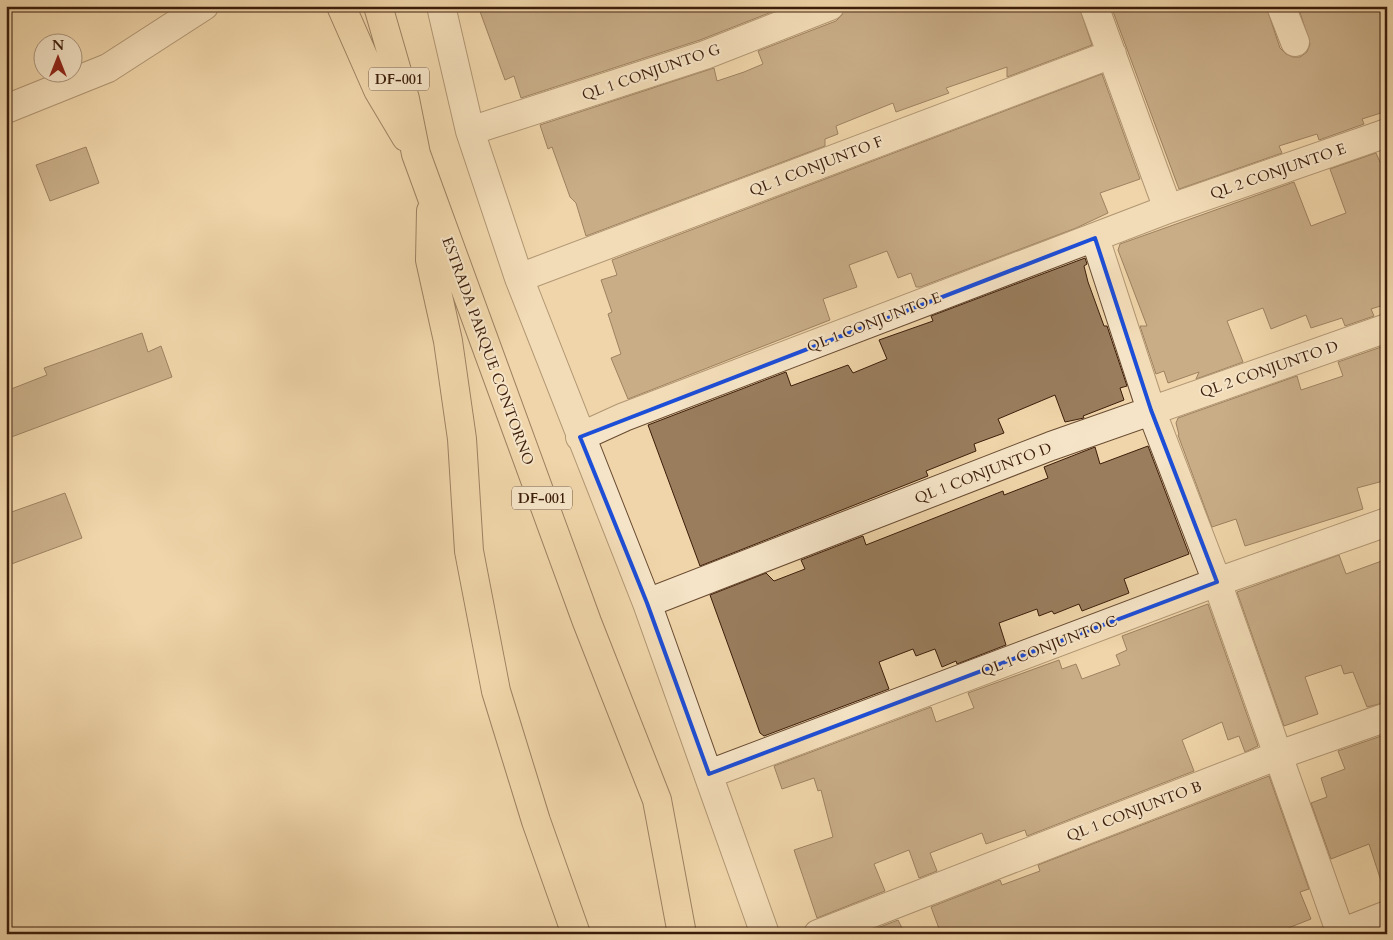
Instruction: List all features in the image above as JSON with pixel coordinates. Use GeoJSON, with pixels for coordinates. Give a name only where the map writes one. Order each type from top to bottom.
{"type":"FeatureCollection","features":[{"type":"Feature","properties":{"kind":"main road","name":"ESTRADA PARQUE CONTORNO"},"geometry":{"type":"LineString","coordinates":[[341,6],[378,90],[416,154],[587,622],[657,800],[682,934]]}},
{"type":"Feature","properties":{"kind":"main road","name":"ESTRADA PARQUE CONTORNO"},"geometry":{"type":"LineString","coordinates":[[378,6],[405,99],[416,154]]}},
{"type":"Feature","properties":{"kind":"main road"},"geometry":{"type":"LineString","coordinates":[[432,195],[430,260],[448,341],[462,439],[469,551],[496,691],[536,821],[576,934]]}},
{"type":"Feature","properties":{"kind":"street"},"geometry":{"type":"LineString","coordinates":[[6,109],[108,68],[204,6]]}},
{"type":"Feature","properties":{"kind":"street"},"geometry":{"type":"LineString","coordinates":[[441,6],[470,131],[519,278],[646,603],[765,934]]}},
{"type":"Feature","properties":{"kind":"street","name":"QL 1 CONJUNTO G"},"geometry":{"type":"LineString","coordinates":[[470,131],[705,55],[830,6]]}},
{"type":"Feature","properties":{"kind":"street"},"geometry":{"type":"LineString","coordinates":[[1094,6],[1168,208]]}},
{"type":"Feature","properties":{"kind":"street"},"geometry":{"type":"LineString","coordinates":[[1281,6],[1295,42]]}},
{"type":"Feature","properties":{"kind":"street","name":"QL 1 CONJUNTO F"},"geometry":{"type":"LineString","coordinates":[[519,278],[1112,54]]}},
{"type":"Feature","properties":{"kind":"street","name":"QL 2 CONJUNTO E"},"geometry":{"type":"LineString","coordinates":[[1168,208],[1387,133]]}},
{"type":"Feature","properties":{"kind":"street","name":"QL 1 CONJUNTO E"},"geometry":{"type":"LineString","coordinates":[[580,437],[624,418],[1095,238],[1168,208]]}},
{"type":"Feature","properties":{"kind":"street"},"geometry":{"type":"LineString","coordinates":[[1095,238],[1151,410],[1217,582],[1340,933],[1387,915]]}},
{"type":"Feature","properties":{"kind":"street","name":"QL 2 CONJUNTO D"},"geometry":{"type":"LineString","coordinates":[[1151,410],[1387,328]]}},
{"type":"Feature","properties":{"kind":"street","name":"QL 1 CONJUNTO D"},"geometry":{"type":"LineString","coordinates":[[646,603],[1051,446],[1151,410]]}},
{"type":"Feature","properties":{"kind":"street","name":"QL 1 CONJUNTO C"},"geometry":{"type":"LineString","coordinates":[[708,774],[1217,582],[1387,522]]}},
{"type":"Feature","properties":{"kind":"street","name":"QL 1 CONJUNTO B"},"geometry":{"type":"LineString","coordinates":[[818,934],[1279,755],[1387,717]]}},
{"type":"Feature","properties":{"kind":"highlighted area"},"geometry":{"type":"Polygon","coordinates":[[[1095,238],[1151,410],[1217,582],[709,774],[647,603],[580,437],[1095,238]]]}},
{"type":"Feature","properties":{"kind":"building"},"geometry":{"type":"Polygon","coordinates":[[[478,6],[787,6],[700,40],[521,98],[514,76],[505,80],[478,6]]]}},
{"type":"Feature","properties":{"kind":"building"},"geometry":{"type":"Polygon","coordinates":[[[845,6],[1079,6],[1092,45],[1007,77],[1007,67],[946,88],[949,93],[896,112],[893,103],[836,126],[838,134],[825,139],[825,146],[586,236],[576,203],[570,197],[552,147],[548,149],[540,125],[714,68],[717,81],[744,72],[763,64],[758,51],[836,21],[842,15],[845,6]]]}},
{"type":"Feature","properties":{"kind":"building"},"geometry":{"type":"Polygon","coordinates":[[[1111,6],[1266,6],[1280,48],[1286,54],[1300,57],[1307,52],[1310,44],[1298,6],[1387,6],[1387,111],[1362,119],[1364,124],[1319,140],[1317,134],[1279,146],[1282,153],[1179,189],[1111,6]]]}},
{"type":"Feature","properties":{"kind":"building"},"geometry":{"type":"Polygon","coordinates":[[[1102,74],[1140,179],[1100,193],[1108,213],[1076,228],[920,287],[916,287],[911,273],[898,278],[887,251],[849,265],[857,287],[823,299],[830,320],[628,399],[611,358],[621,354],[608,314],[612,312],[601,280],[617,275],[612,260],[1102,74]]]}},
{"type":"Feature","properties":{"kind":"building"},"geometry":{"type":"Polygon","coordinates":[[[86,147],[99,183],[50,201],[36,165],[86,147]]]}},
{"type":"Feature","properties":{"kind":"building"},"geometry":{"type":"Polygon","coordinates":[[[1376,153],[1380,162],[1387,160],[1387,304],[1371,309],[1374,316],[1345,326],[1342,318],[1311,328],[1306,315],[1271,329],[1263,308],[1227,321],[1243,362],[1196,379],[1199,372],[1168,383],[1164,371],[1156,374],[1140,326],[1147,326],[1118,250],[1120,244],[1294,182],[1311,226],[1346,213],[1330,169],[1376,153]]]}},
{"type":"Feature","properties":{"kind":"building"},"geometry":{"type":"Polygon","coordinates":[[[1085,258],[1087,264],[1084,266],[1088,282],[1104,326],[1107,326],[1127,386],[1120,388],[1124,400],[1083,416],[1084,418],[1065,422],[1055,395],[998,419],[1004,433],[974,444],[976,451],[926,471],[928,476],[700,566],[648,425],[786,372],[791,386],[848,365],[853,373],[887,359],[879,340],[933,321],[931,316],[1085,258]]]}},
{"type":"Feature","properties":{"kind":"building"},"geometry":{"type":"Polygon","coordinates":[[[142,333],[148,352],[161,346],[172,377],[6,439],[6,391],[47,375],[44,368],[142,333]]]}},
{"type":"Feature","properties":{"kind":"building"},"geometry":{"type":"Polygon","coordinates":[[[1387,345],[1387,480],[1357,488],[1363,509],[1245,546],[1236,519],[1212,527],[1178,435],[1176,423],[1178,418],[1297,376],[1301,390],[1343,376],[1338,362],[1387,345]]]}},
{"type":"Feature","properties":{"kind":"building"},"geometry":{"type":"Polygon","coordinates":[[[1148,446],[1189,554],[1124,579],[1129,593],[1082,611],[1079,604],[1054,614],[1052,611],[1039,616],[1037,609],[999,623],[1006,645],[957,664],[956,661],[942,667],[935,649],[916,656],[913,649],[879,662],[889,689],[764,736],[760,733],[710,595],[766,573],[774,581],[805,569],[801,560],[863,536],[866,545],[1003,491],[1004,495],[1048,478],[1044,467],[1095,447],[1100,464],[1148,446]]]}},
{"type":"Feature","properties":{"kind":"building"},"geometry":{"type":"Polygon","coordinates":[[[65,493],[82,538],[6,566],[6,514],[65,493]]]}},
{"type":"Feature","properties":{"kind":"building"},"geometry":{"type":"Polygon","coordinates":[[[1339,555],[1346,574],[1387,559],[1387,702],[1367,707],[1353,672],[1344,674],[1341,665],[1305,677],[1318,714],[1284,726],[1237,592],[1339,555]]]}},
{"type":"Feature","properties":{"kind":"building"},"geometry":{"type":"Polygon","coordinates":[[[1208,604],[1258,746],[1245,752],[1239,736],[1228,740],[1222,722],[1182,740],[1194,771],[1027,836],[1025,830],[986,844],[982,833],[930,853],[937,871],[919,878],[909,850],[874,864],[885,891],[817,918],[794,850],[833,837],[821,790],[818,791],[814,778],[782,789],[774,766],[931,707],[936,722],[974,708],[968,693],[1059,660],[1062,669],[1076,664],[1082,679],[1120,665],[1116,655],[1127,650],[1122,636],[1208,604]]]}},
{"type":"Feature","properties":{"kind":"building"},"geometry":{"type":"Polygon","coordinates":[[[1387,734],[1387,887],[1383,887],[1369,844],[1331,859],[1311,803],[1327,797],[1321,778],[1345,769],[1338,751],[1387,734]]]}},
{"type":"Feature","properties":{"kind":"building"},"geometry":{"type":"Polygon","coordinates":[[[1269,776],[1309,889],[1300,892],[1311,919],[1273,934],[941,934],[931,907],[1000,880],[1002,885],[1040,871],[1038,865],[1269,776]]]}},
{"type":"Feature","properties":{"kind":"building"},"geometry":{"type":"Polygon","coordinates":[[[898,920],[905,934],[862,934],[898,920]]]}}]}
